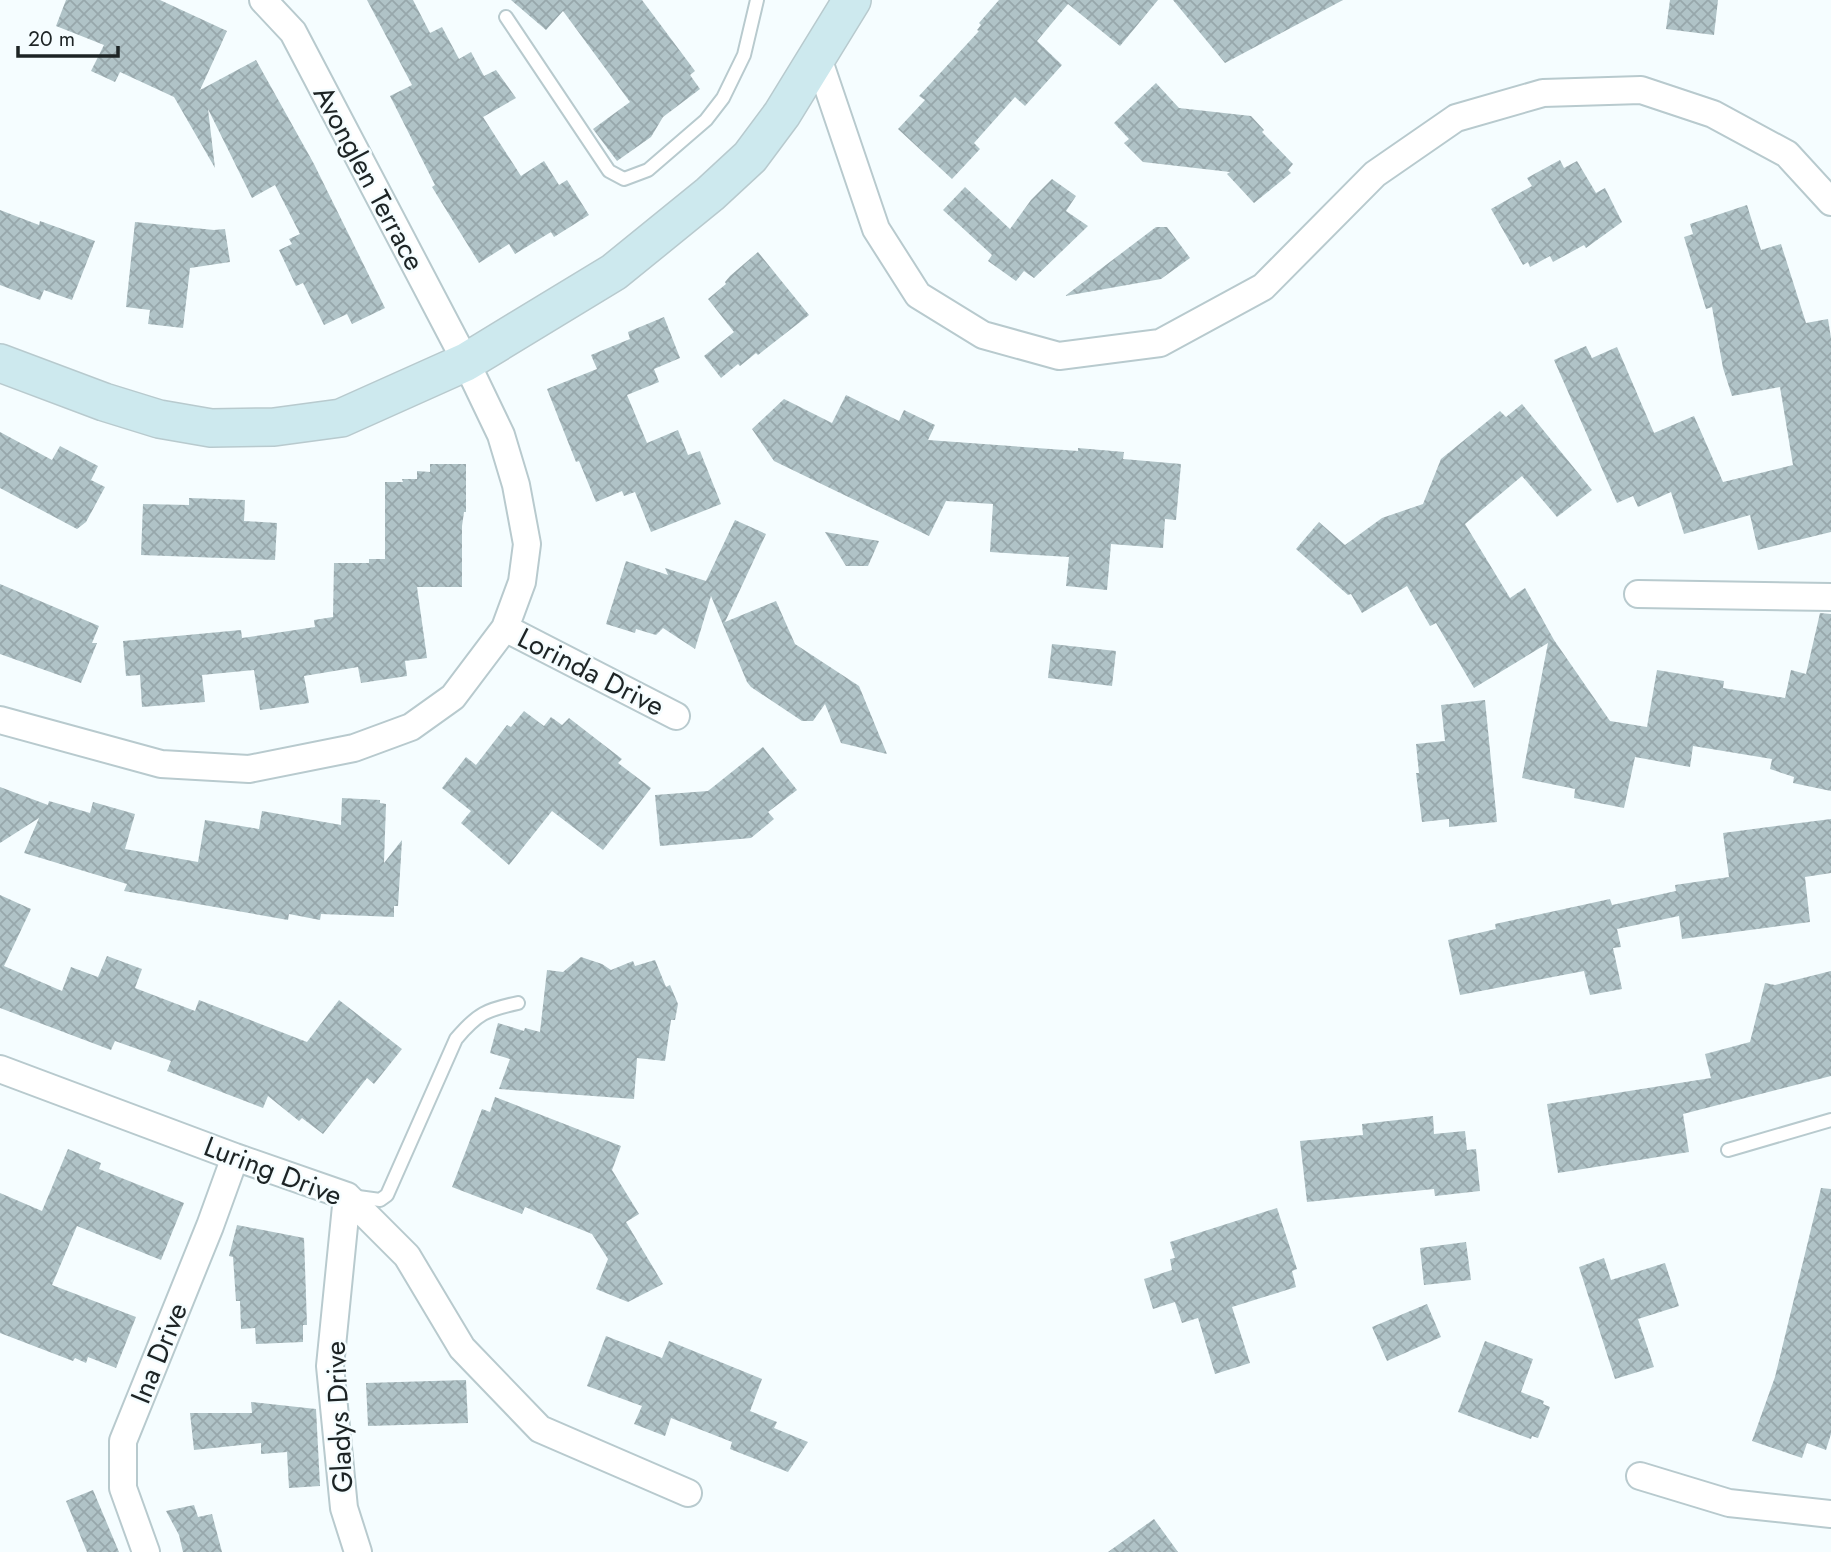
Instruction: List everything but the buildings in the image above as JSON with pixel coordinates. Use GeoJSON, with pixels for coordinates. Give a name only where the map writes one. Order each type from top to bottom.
{"type":"FeatureCollection","features":[{"type":"Feature","properties":{"kind":"street","name":"Avonglen Terrace"},"geometry":{"type":"LineString","coordinates":[[0,720],[161,764],[249,769],[354,748],[411,727],[453,697],[505,628],[522,582],[527,544],[516,485],[501,435],[467,362],[293,32],[263,0]]}},
{"type":"Feature","properties":{"kind":"street"},"geometry":{"type":"LineString","coordinates":[[0,362],[159,419],[211,428],[274,428],[341,418],[467,362],[614,272],[710,194],[750,157],[782,114],[852,0]]}},
{"type":"Feature","properties":{"kind":"street"},"geometry":{"type":"LineString","coordinates":[[818,58],[876,229],[918,295],[984,335],[1059,356],[1160,343],[1194,325],[1263,286],[1375,174],[1456,118],[1543,93],[1641,90],[1713,114],[1787,154],[1831,202]]}},
{"type":"Feature","properties":{"kind":"street"},"geometry":{"type":"LineString","coordinates":[[1638,594],[1831,597]]}},
{"type":"Feature","properties":{"kind":"street","name":"Lorinda Drive"},"geometry":{"type":"LineString","coordinates":[[505,628],[676,716]]}},
{"type":"Feature","properties":{"kind":"street","name":"Luring Drive"},"geometry":{"type":"LineString","coordinates":[[0,1069],[347,1196],[407,1256],[462,1348],[540,1429],[688,1493]]}},
{"type":"Feature","properties":{"kind":"street","name":"Ina Drive"},"geometry":{"type":"LineString","coordinates":[[146,1552],[123,1488],[123,1441],[235,1157]]}},
{"type":"Feature","properties":{"kind":"street","name":"Gladys Drive"},"geometry":{"type":"LineString","coordinates":[[347,1196],[330,1366],[344,1508],[358,1552]]}},
{"type":"Feature","properties":{"kind":"street"},"geometry":{"type":"LineString","coordinates":[[1640,1476],[1730,1503],[1831,1514]]}},
{"type":"Feature","properties":{"kind":"lane"},"geometry":{"type":"LineString","coordinates":[[506,17],[609,170],[624,179],[648,170],[706,120],[723,98],[744,55],[757,0]]}},
{"type":"Feature","properties":{"kind":"lane"},"geometry":{"type":"LineString","coordinates":[[347,1196],[380,1200],[387,1195],[456,1039],[471,1022],[488,1009],[518,1003]]}},
{"type":"Feature","properties":{"kind":"lane"},"geometry":{"type":"LineString","coordinates":[[1728,1150],[1831,1120]]}}]}
